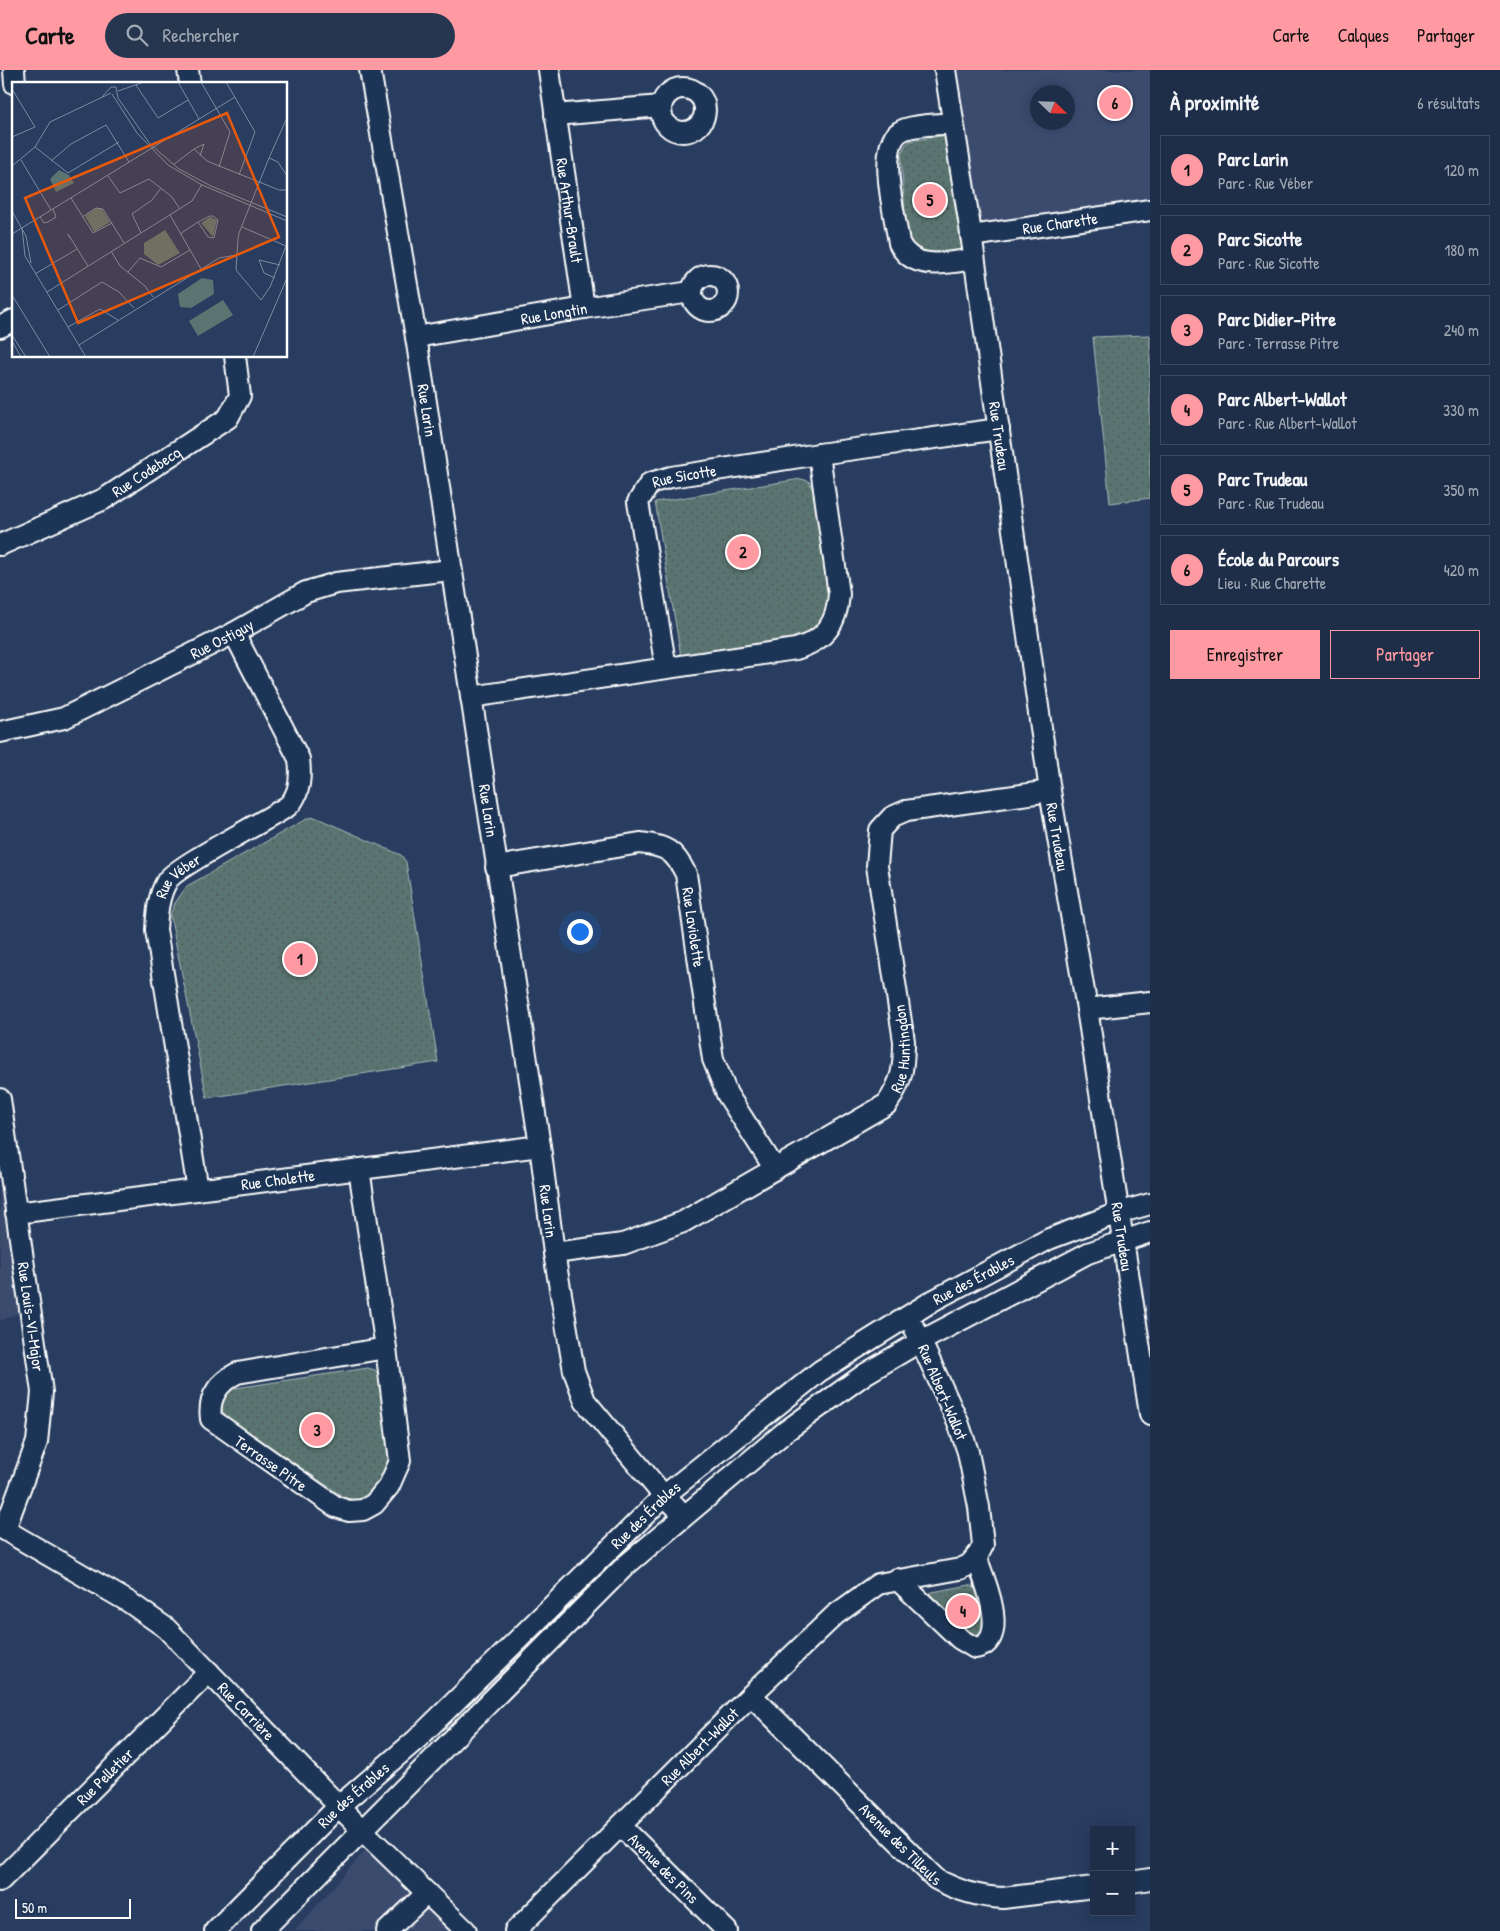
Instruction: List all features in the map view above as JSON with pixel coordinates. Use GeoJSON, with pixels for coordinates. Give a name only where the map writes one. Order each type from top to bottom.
{"type":"FeatureCollection","features":[{"type":"Feature","properties":{"kind":"street","name":"Rue Larin"},"geometry":{"type":"LineString","coordinates":[[370,70],[416,337],[540,1146],[554,1252],[574,1371],[585,1401],[684,1515]]}},
{"type":"Feature","properties":{"kind":"street","name":"Rue Arthur-Brault"},"geometry":{"type":"LineString","coordinates":[[549,70],[584,308]]}},
{"type":"Feature","properties":{"kind":"street","name":"Rue Trudeau"},"geometry":{"type":"LineString","coordinates":[[945,70],[971,236],[1050,791],[1087,1009],[1150,1414]]}},
{"type":"Feature","properties":{"kind":"street"},"geometry":{"type":"LineString","coordinates":[[555,115],[661,106]]}},
{"type":"Feature","properties":{"kind":"street"},"geometry":{"type":"LineString","coordinates":[[953,123],[903,130],[895,136],[886,157],[899,243],[904,253],[911,258],[926,263],[941,264],[974,259]]}},
{"type":"Feature","properties":{"kind":"street","name":"Rue Charette"},"geometry":{"type":"LineString","coordinates":[[971,236],[1150,210]]}},
{"type":"Feature","properties":{"kind":"street","name":"Rue Longtin"},"geometry":{"type":"LineString","coordinates":[[416,337],[691,292]]}},
{"type":"Feature","properties":{"kind":"street"},"geometry":{"type":"LineString","coordinates":[[0,327],[12,321]]}},
{"type":"Feature","properties":{"kind":"street","name":"Rue Codebecq"},"geometry":{"type":"LineString","coordinates":[[0,546],[104,498],[228,418],[240,396],[235,358]]}},
{"type":"Feature","properties":{"kind":"street","name":"Rue Sicotte"},"geometry":{"type":"LineString","coordinates":[[666,668],[638,502],[645,488],[650,483],[671,477],[819,454],[999,429]]}},
{"type":"Feature","properties":{"kind":"street"},"geometry":{"type":"LineString","coordinates":[[470,697],[796,649],[811,644],[824,635],[838,610],[839,594],[819,454]]}},
{"type":"Feature","properties":{"kind":"street","name":"Rue Ostiguy"},"geometry":{"type":"LineString","coordinates":[[0,732],[64,718],[234,633],[306,592],[336,582],[451,570]]}},
{"type":"Feature","properties":{"kind":"street","name":"Rue Véber"},"geometry":{"type":"LineString","coordinates":[[198,1190],[156,930],[158,905],[167,880],[186,866],[288,806],[297,792],[302,776],[299,759],[234,633]]}},
{"type":"Feature","properties":{"kind":"street","name":"Rue Huntingdon"},"geometry":{"type":"LineString","coordinates":[[554,1252],[623,1244],[653,1235],[683,1222],[886,1104],[900,1085],[904,1064],[904,1041],[877,866],[880,830],[892,817],[906,811],[1050,791]]}},
{"type":"Feature","properties":{"kind":"street","name":"Rue Laviolette"},"geometry":{"type":"LineString","coordinates":[[496,867],[640,843],[661,846],[677,856],[686,874],[713,1059],[727,1094],[775,1169]]}},
{"type":"Feature","properties":{"kind":"street"},"geometry":{"type":"LineString","coordinates":[[1087,1009],[1150,1002]]}},
{"type":"Feature","properties":{"kind":"street","name":"Rue Louis-VI-Major"},"geometry":{"type":"LineString","coordinates":[[0,1099],[42,1392],[37,1442],[3,1528]]}},
{"type":"Feature","properties":{"kind":"street","name":"Rue Cholette"},"geometry":{"type":"LineString","coordinates":[[16,1213],[540,1146]]}},
{"type":"Feature","properties":{"kind":"street","name":"Terrasse Pitre"},"geometry":{"type":"LineString","coordinates":[[359,1170],[386,1348],[400,1461],[390,1486],[374,1504],[363,1510],[348,1511],[336,1507],[210,1419],[209,1408],[214,1393],[224,1380],[237,1373],[386,1348]]}},
{"type":"Feature","properties":{"kind":"street","name":"Rue des Érables"},"geometry":{"type":"LineString","coordinates":[[223,1928],[339,1806],[417,1739],[665,1495],[820,1371],[934,1300],[1049,1239],[1118,1213],[1150,1204]]}},
{"type":"Feature","properties":{"kind":"street","name":"Rue des Érables"},"geometry":{"type":"LineString","coordinates":[[262,1931],[625,1566],[786,1431],[865,1374],[921,1341],[1088,1253],[1150,1232]]}},
{"type":"Feature","properties":{"kind":"street","name":"Rue Albert-Wallot"},"geometry":{"type":"LineString","coordinates":[[515,1931],[751,1695],[835,1615],[878,1584],[960,1569],[969,1566],[976,1557],[983,1545],[982,1531],[968,1452],[958,1422],[909,1316]]}},
{"type":"Feature","properties":{"kind":"street","name":"Rue Carrière"},"geometry":{"type":"LineString","coordinates":[[3,1528],[136,1607],[166,1628],[362,1830],[466,1931]]}},
{"type":"Feature","properties":{"kind":"street"},"geometry":{"type":"LineString","coordinates":[[897,1580],[960,1639],[975,1648],[981,1648],[992,1636],[995,1624],[993,1609],[976,1557]]}},
{"type":"Feature","properties":{"kind":"street","name":"Rue Pelletier"},"geometry":{"type":"LineString","coordinates":[[0,1881],[209,1672]]}},
{"type":"Feature","properties":{"kind":"street","name":"Avenue des Tilleuls"},"geometry":{"type":"LineString","coordinates":[[751,1695],[936,1879],[953,1888],[988,1898],[1003,1898],[1090,1887]]}},
{"type":"Feature","properties":{"kind":"street","name":"Avenue des Pins"},"geometry":{"type":"LineString","coordinates":[[621,1826],[727,1931]]}},
{"type":"Feature","properties":{"kind":"street"},"geometry":{"type":"LineString","coordinates":[[1135,1881],[1150,1879]]}},
{"type":"Feature","properties":{"kind":"street"},"geometry":{"type":"LineString","coordinates":[[387,1931],[426,1893]]}},
{"type":"Feature","properties":{"kind":"shaded area"},"geometry":{"type":"Polygon","coordinates":[[[953,70],[1150,70],[1150,202],[977,227],[953,70]]]}},
{"type":"Feature","properties":{"kind":"shaded area"},"geometry":{"type":"Polygon","coordinates":[[[0,1153],[22,1312],[0,1321],[0,1153]]]}},
{"type":"Feature","properties":{"kind":"shaded area"},"geometry":{"type":"Polygon","coordinates":[[[368,1847],[458,1931],[295,1931],[368,1847]]]}},
{"type":"Feature","properties":{"kind":"green space"},"geometry":{"type":"Polygon","coordinates":[[[947,135],[965,252],[914,252],[907,244],[901,155],[905,145],[910,141],[947,135]]]}},
{"type":"Feature","properties":{"kind":"green space"},"geometry":{"type":"Polygon","coordinates":[[[1150,335],[1150,498],[1110,503],[1093,337],[1150,335]]]}},
{"type":"Feature","properties":{"kind":"green space"},"geometry":{"type":"Polygon","coordinates":[[[801,479],[809,481],[813,490],[831,603],[823,621],[808,635],[681,656],[655,502],[801,479]]]}},
{"type":"Feature","properties":{"kind":"green space"},"geometry":{"type":"Polygon","coordinates":[[[315,817],[401,855],[406,862],[438,1062],[207,1098],[170,915],[175,903],[187,886],[308,818],[315,817]]]}},
{"type":"Feature","properties":{"kind":"green space"},"geometry":{"type":"Polygon","coordinates":[[[368,1368],[375,1370],[379,1375],[394,1456],[378,1489],[363,1501],[345,1498],[234,1422],[225,1415],[221,1408],[225,1394],[229,1389],[368,1368]]]}},
{"type":"Feature","properties":{"kind":"green space"},"geometry":{"type":"Polygon","coordinates":[[[970,1585],[980,1591],[987,1620],[983,1631],[978,1635],[964,1633],[927,1595],[932,1592],[970,1585]]]}},
{"type":"Feature","properties":{"kind":"place","name":"École du Parcours"},"geometry":{"type":"Point","coordinates":[1115,103]}},
{"type":"Feature","properties":{"kind":"place","name":"Parc Trudeau"},"geometry":{"type":"Point","coordinates":[930,200]}},
{"type":"Feature","properties":{"kind":"place","name":"Parc Sicotte"},"geometry":{"type":"Point","coordinates":[743,552]}},
{"type":"Feature","properties":{"kind":"place","name":"Parc Larin"},"geometry":{"type":"Point","coordinates":[300,959]}},
{"type":"Feature","properties":{"kind":"place","name":"Parc Didier-Pitre"},"geometry":{"type":"Point","coordinates":[317,1430]}},
{"type":"Feature","properties":{"kind":"place","name":"Parc Albert-Wallot"},"geometry":{"type":"Point","coordinates":[963,1611]}}]}
